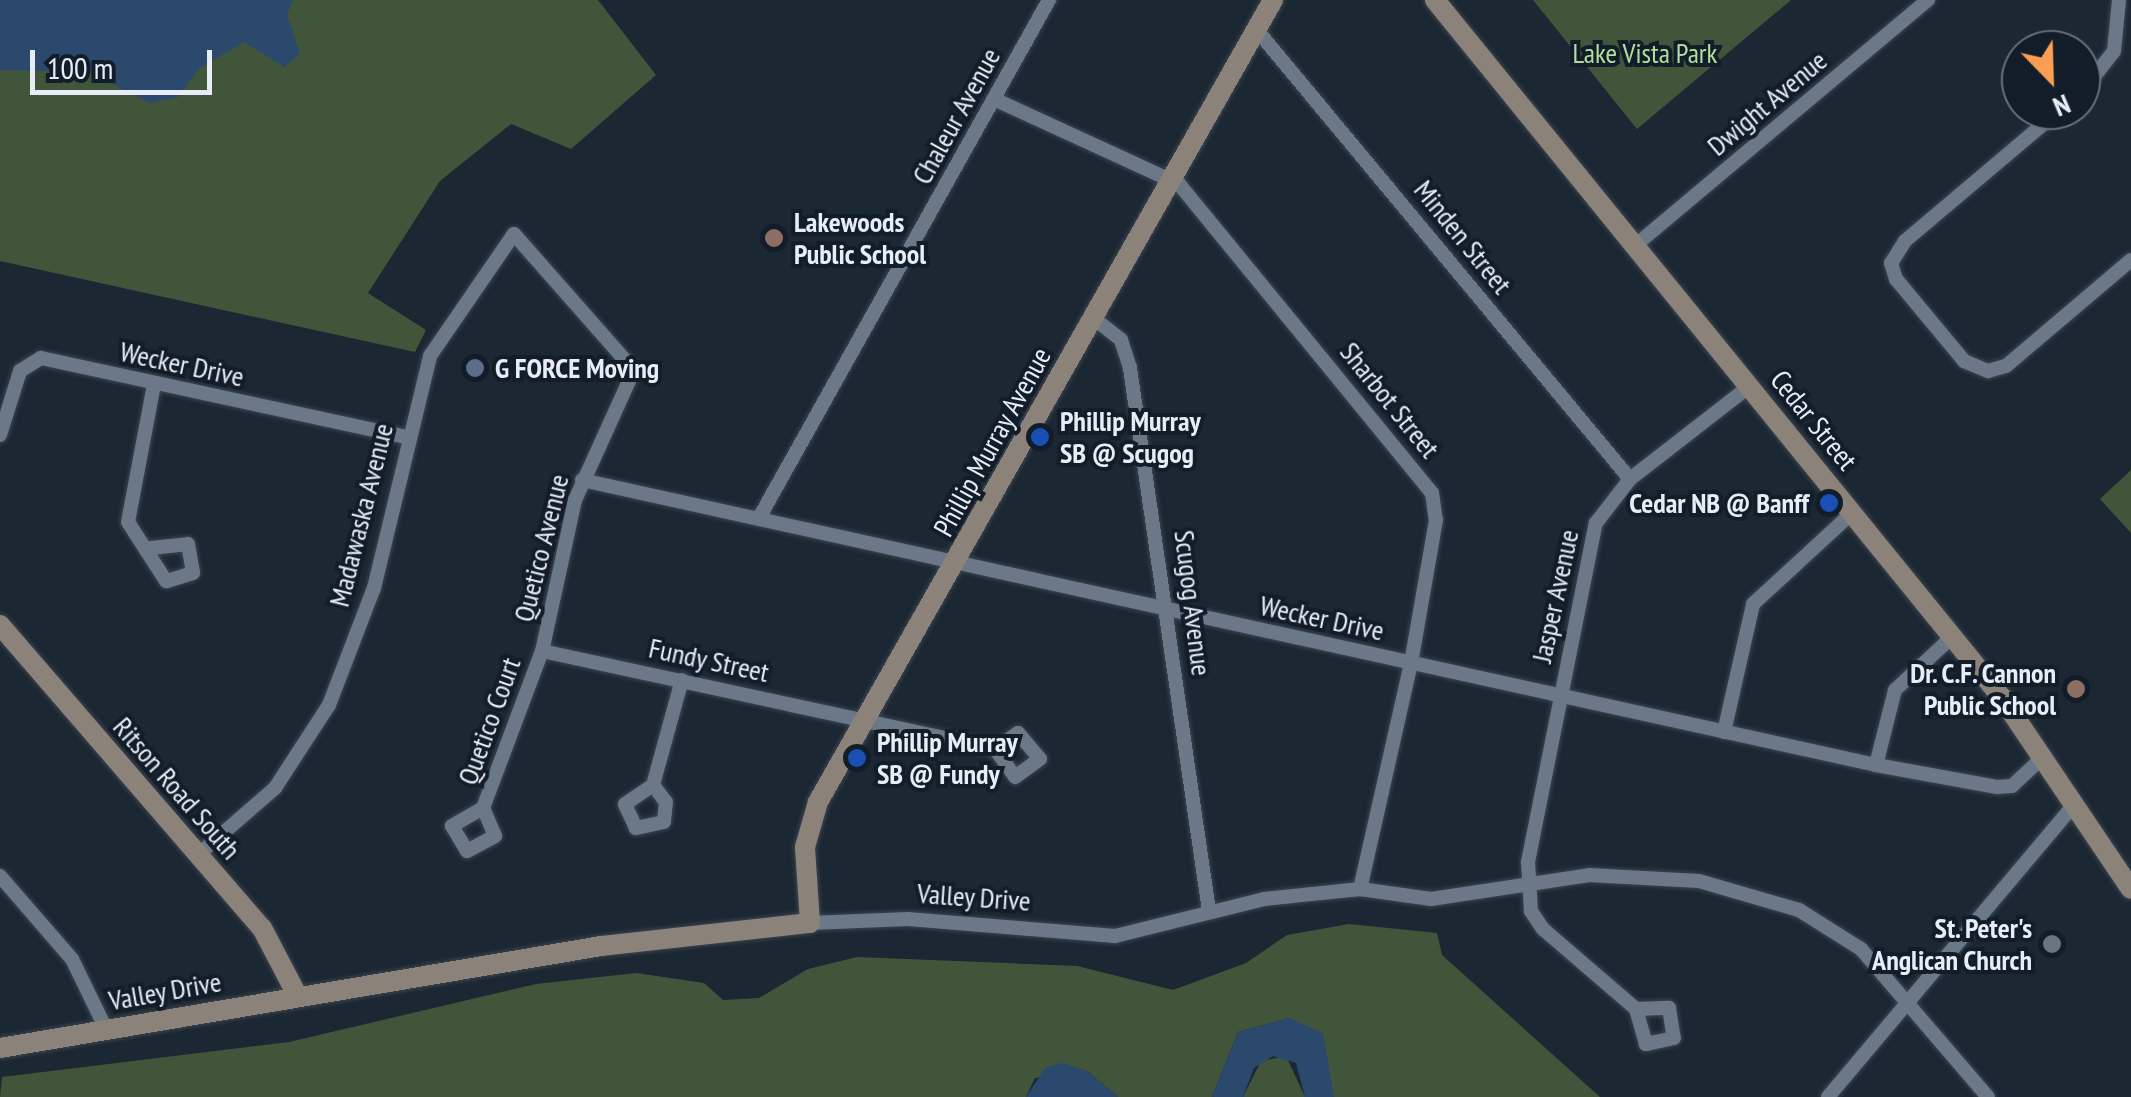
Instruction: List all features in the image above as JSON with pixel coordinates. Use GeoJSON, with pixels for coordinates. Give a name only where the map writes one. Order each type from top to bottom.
{"type":"FeatureCollection","features":[{"type":"Feature","properties":{"kind":"street","name":"Chaleur Avenue"},"geometry":{"type":"LineString","coordinates":[[759,518],[1049,0]]}},
{"type":"Feature","properties":{"kind":"street","name":"Phillip Murray Avenue"},"geometry":{"type":"LineString","coordinates":[[810,923],[805,847],[818,802],[1272,0]]}},
{"type":"Feature","properties":{"kind":"street","name":"Dwight Avenue"},"geometry":{"type":"LineString","coordinates":[[1638,244],[1928,0]]}},
{"type":"Feature","properties":{"kind":"street"},"geometry":{"type":"LineString","coordinates":[[2101,68],[2114,51],[2119,0]]}},
{"type":"Feature","properties":{"kind":"street","name":"Cedar Street"},"geometry":{"type":"LineString","coordinates":[[1443,3],[1953,636],[2043,756],[2131,889]]}},
{"type":"Feature","properties":{"kind":"street","name":"Minden Street"},"geometry":{"type":"LineString","coordinates":[[1256,29],[1630,480]]}},
{"type":"Feature","properties":{"kind":"street","name":"Sharbot Street"},"geometry":{"type":"LineString","coordinates":[[994,99],[1171,178],[1432,493],[1436,520],[1411,663],[1360,889]]}},
{"type":"Feature","properties":{"kind":"street"},"geometry":{"type":"LineString","coordinates":[[2036,130],[1905,241],[1891,263],[1896,279],[1964,361],[1988,371],[2131,260]]}},
{"type":"Feature","properties":{"kind":"street","name":"Madawaska Avenue"},"geometry":{"type":"LineString","coordinates":[[199,854],[275,788],[328,706],[374,588],[406,437],[430,356],[504,239],[525,238],[624,352]]}},
{"type":"Feature","properties":{"kind":"street","name":"Scugog Avenue"},"geometry":{"type":"LineString","coordinates":[[1092,317],[1120,340],[1130,368],[1209,911]]}},
{"type":"Feature","properties":{"kind":"street","name":"Quetico Avenue"},"geometry":{"type":"LineString","coordinates":[[542,651],[582,480],[632,376],[624,352]]}},
{"type":"Feature","properties":{"kind":"street","name":"Wecker Drive"},"geometry":{"type":"LineString","coordinates":[[0,435],[26,361],[406,437]]}},
{"type":"Feature","properties":{"kind":"street"},"geometry":{"type":"LineString","coordinates":[[151,548],[128,510],[154,384]]}},
{"type":"Feature","properties":{"kind":"street","name":"Jasper Avenue"},"geometry":{"type":"LineString","coordinates":[[1528,884],[1560,695],[1596,524],[1630,480],[1750,386]]}},
{"type":"Feature","properties":{"kind":"street","name":"Wecker Drive"},"geometry":{"type":"LineString","coordinates":[[582,480],[1876,765],[1997,787],[2043,756]]}},
{"type":"Feature","properties":{"kind":"street"},"geometry":{"type":"LineString","coordinates":[[1724,732],[1753,604],[1853,512]]}},
{"type":"Feature","properties":{"kind":"street","name":"Ritson Road South"},"geometry":{"type":"LineString","coordinates":[[0,625],[271,940],[298,996]]}},
{"type":"Feature","properties":{"kind":"street"},"geometry":{"type":"LineString","coordinates":[[1876,765],[1896,690],[1953,636]]}},
{"type":"Feature","properties":{"kind":"street","name":"Fundy Street"},"geometry":{"type":"LineString","coordinates":[[542,651],[995,749]]}},
{"type":"Feature","properties":{"kind":"street","name":"Quetico Court"},"geometry":{"type":"LineString","coordinates":[[483,808],[542,651]]}},
{"type":"Feature","properties":{"kind":"street"},"geometry":{"type":"LineString","coordinates":[[654,786],[682,680]]}},
{"type":"Feature","properties":{"kind":"street"},"geometry":{"type":"LineString","coordinates":[[1828,1097],[2073,806]]}},
{"type":"Feature","properties":{"kind":"street","name":"Valley Drive"},"geometry":{"type":"LineString","coordinates":[[0,1048],[298,996],[810,923],[908,919],[1114,936],[1209,911],[1360,889],[1432,899],[1638,873],[1749,894],[1828,924],[1911,997],[1988,1097]]}},
{"type":"Feature","properties":{"kind":"street"},"geometry":{"type":"LineString","coordinates":[[0,876],[72,959],[106,1029]]}},
{"type":"Feature","properties":{"kind":"street"},"geometry":{"type":"LineString","coordinates":[[1528,884],[1543,930],[1636,1009]]}},
{"type":"Feature","properties":{"kind":"green space"},"geometry":{"type":"Polygon","coordinates":[[[0,0],[598,0],[656,75],[571,149],[511,124],[440,181],[368,293],[426,330],[415,352],[0,261],[0,0]]]}},
{"type":"Feature","properties":{"kind":"green space","name":"Lake Vista Park"},"geometry":{"type":"Polygon","coordinates":[[[1533,0],[1791,0],[1637,129],[1533,0]]]}},
{"type":"Feature","properties":{"kind":"green space"},"geometry":{"type":"Polygon","coordinates":[[[2131,470],[2131,533],[2100,499],[2131,470]]]}},
{"type":"Feature","properties":{"kind":"green space"},"geometry":{"type":"Polygon","coordinates":[[[1349,924],[1437,933],[1442,955],[1600,1097],[1334,1097],[1289,1018],[1238,1032],[1212,1097],[1118,1097],[1087,1071],[1035,1078],[1026,1097],[0,1097],[2,1077],[289,1042],[536,984],[636,973],[704,983],[723,1000],[759,998],[808,969],[857,957],[1077,966],[1173,990],[1246,963],[1287,935],[1349,924]]]}},
{"type":"Feature","properties":{"kind":"green space"},"geometry":{"type":"Polygon","coordinates":[[[1286,1056],[1305,1097],[1243,1097],[1261,1061],[1286,1056]]]}},
{"type":"Feature","properties":{"kind":"water"},"geometry":{"type":"Polygon","coordinates":[[[0,0],[293,0],[287,14],[300,54],[284,67],[244,42],[198,69],[178,97],[150,103],[62,59],[50,71],[0,70],[0,0]]]}},
{"type":"Feature","properties":{"kind":"water"},"geometry":{"type":"Polygon","coordinates":[[[1289,1018],[1323,1033],[1334,1097],[1305,1097],[1296,1063],[1273,1056],[1254,1068],[1243,1097],[1212,1097],[1238,1032],[1289,1018]]]}},
{"type":"Feature","properties":{"kind":"water"},"geometry":{"type":"Polygon","coordinates":[[[1063,1063],[1087,1071],[1118,1097],[1026,1097],[1046,1067],[1063,1063]]]}},
{"type":"Feature","properties":{"kind":"place","name":"Lakewoods Public School"},"geometry":{"type":"Point","coordinates":[774,238]}},
{"type":"Feature","properties":{"kind":"place","name":"G FORCE Moving"},"geometry":{"type":"Point","coordinates":[475,368]}},
{"type":"Feature","properties":{"kind":"place","name":"Phillip Murray SB @ Scugog"},"geometry":{"type":"Point","coordinates":[1040,437]}},
{"type":"Feature","properties":{"kind":"place","name":"Cedar NB @ Banff"},"geometry":{"type":"Point","coordinates":[1829,503]}},
{"type":"Feature","properties":{"kind":"place","name":"Dr. C.F. Cannon Public School"},"geometry":{"type":"Point","coordinates":[2076,689]}},
{"type":"Feature","properties":{"kind":"place","name":"Phillip Murray SB @ Fundy"},"geometry":{"type":"Point","coordinates":[857,758]}},
{"type":"Feature","properties":{"kind":"place","name":"St. Peter's Anglican Church"},"geometry":{"type":"Point","coordinates":[2052,944]}}]}
